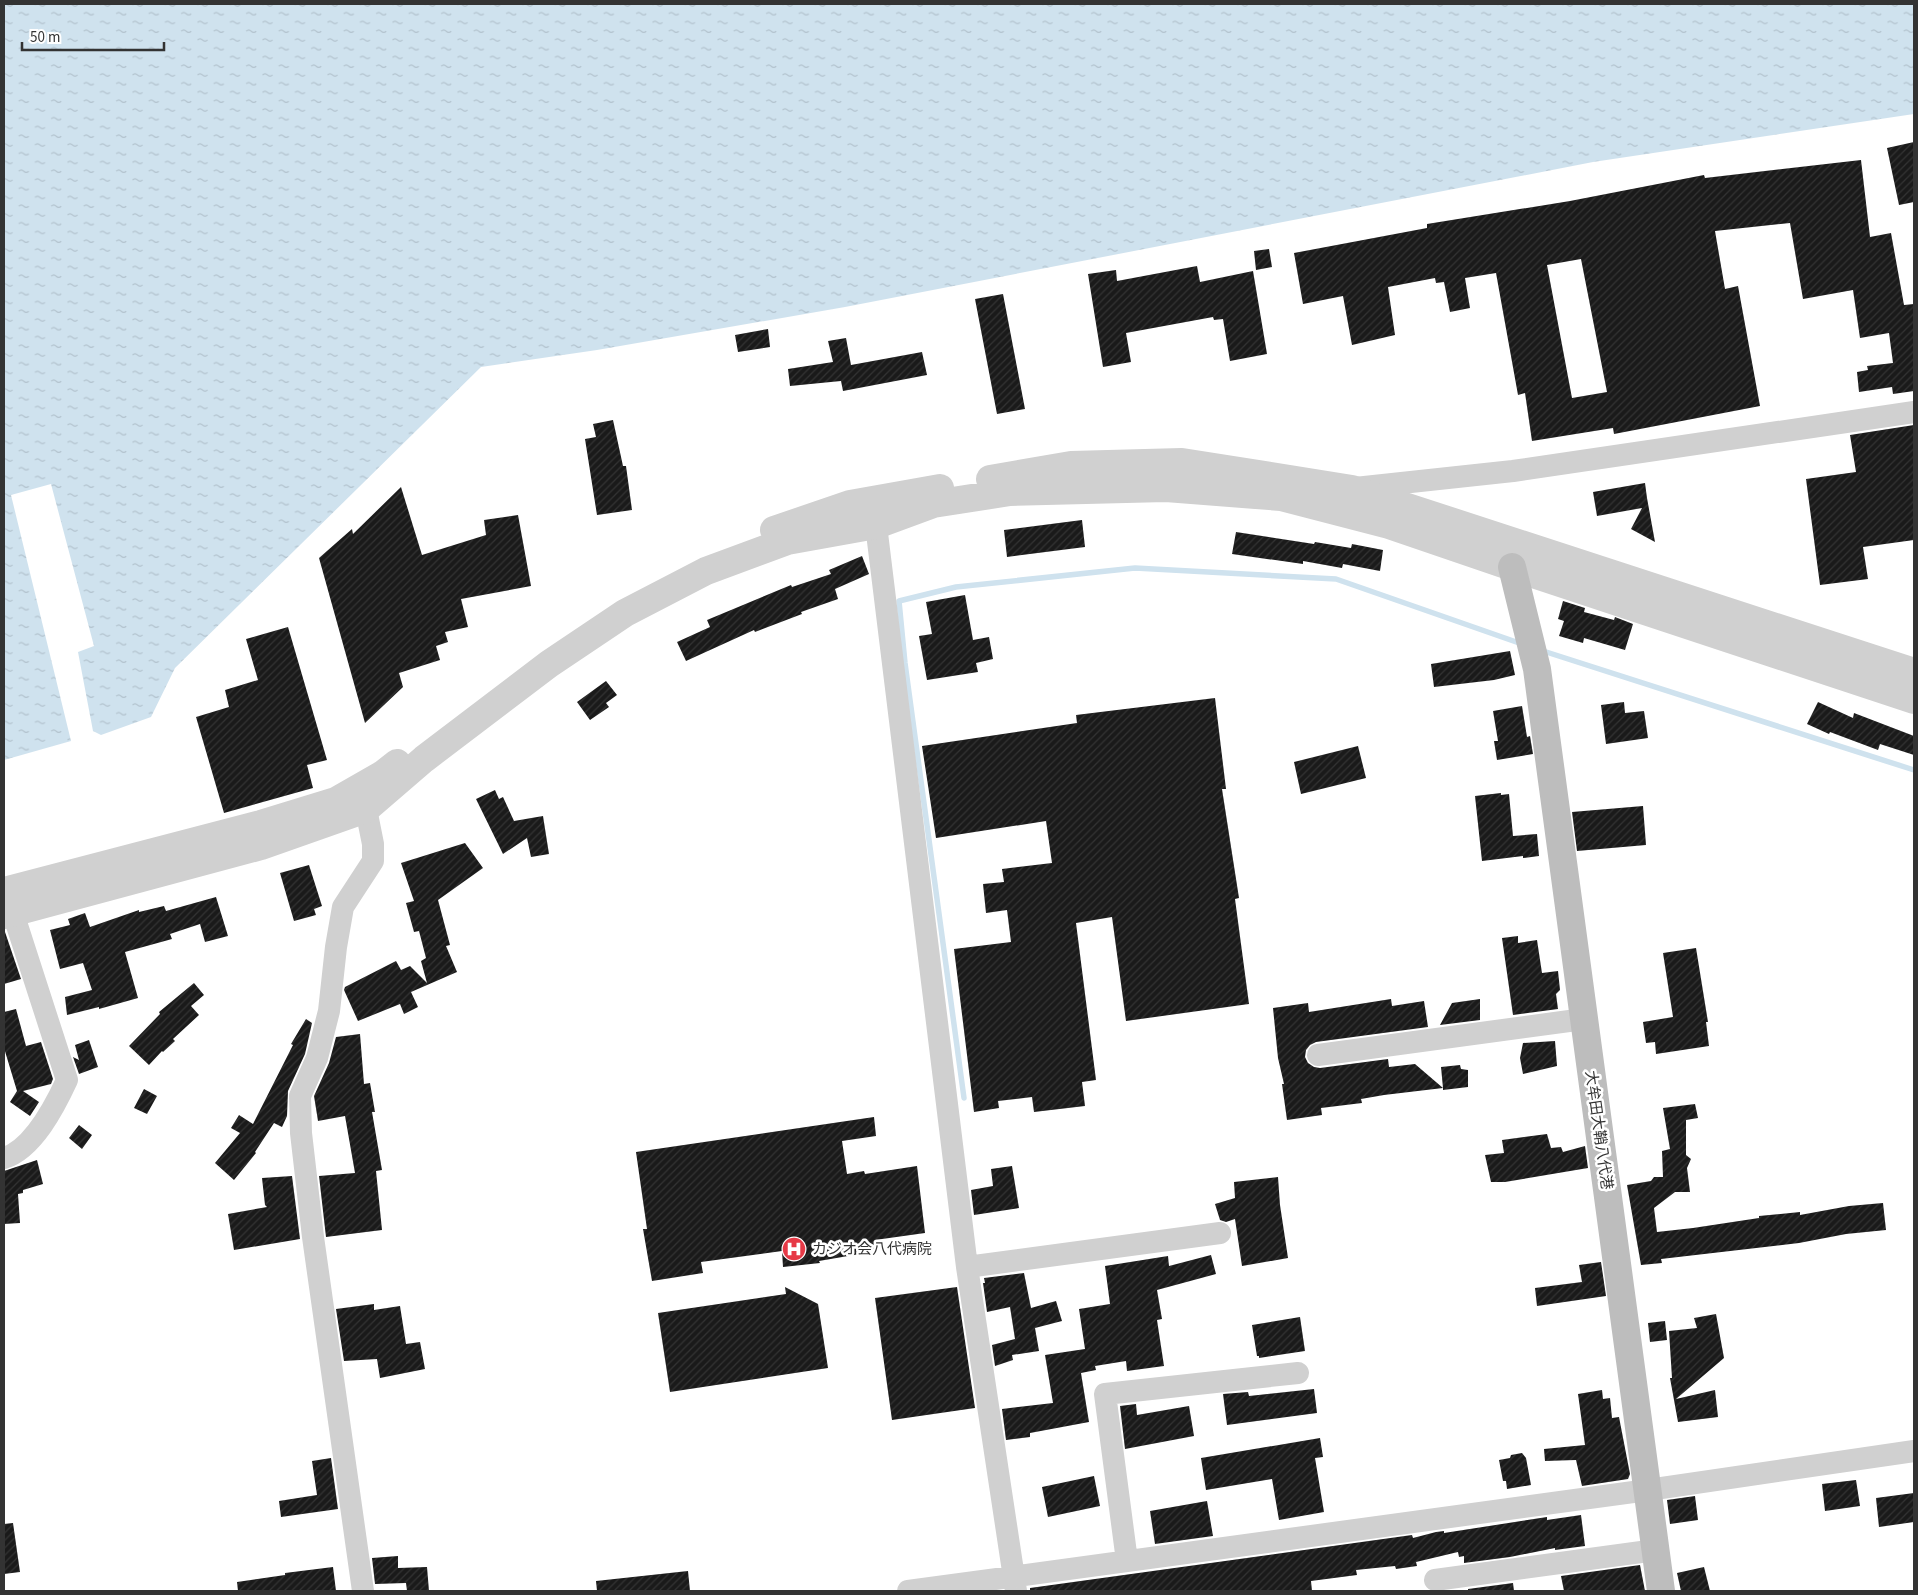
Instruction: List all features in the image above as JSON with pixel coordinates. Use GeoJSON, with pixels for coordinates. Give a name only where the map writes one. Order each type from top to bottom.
{"type":"FeatureCollection","features":[{"type":"Feature","properties":{"kind":"main road","name":"大牟田大鞘八代港"},"geometry":{"type":"LineString","coordinates":[[1512,567],[1521,611],[1537,670],[1661,1591]]}},
{"type":"Feature","properties":{"kind":"street"},"geometry":{"type":"LineString","coordinates":[[1281,497],[1513,471],[1914,412]]}},
{"type":"Feature","properties":{"kind":"street"},"geometry":{"type":"LineString","coordinates":[[7,906],[336,801],[383,774],[533,661],[642,589],[736,543],[850,504],[1071,465],[1182,462],[1352,489],[1914,672]]}},
{"type":"Feature","properties":{"kind":"street"},"geometry":{"type":"LineString","coordinates":[[7,906],[261,846],[366,809],[424,759],[549,664],[626,613],[706,571],[788,541],[876,525],[933,504],[1010,492],[1166,488],[1281,497],[1389,525],[1914,700]]}},
{"type":"Feature","properties":{"kind":"street"},"geometry":{"type":"LineString","coordinates":[[876,525],[967,1267],[1014,1584]]}},
{"type":"Feature","properties":{"kind":"street"},"geometry":{"type":"LineString","coordinates":[[363,1591],[313,1237],[301,1133],[300,1096],[317,1058],[329,1010],[343,906],[373,861],[373,844],[366,809]]}},
{"type":"Feature","properties":{"kind":"street"},"geometry":{"type":"LineString","coordinates":[[4,1158],[28,1144],[57,1103],[67,1080],[7,906]]}},
{"type":"Feature","properties":{"kind":"street"},"geometry":{"type":"LineString","coordinates":[[1318,1055],[1584,1019]]}},
{"type":"Feature","properties":{"kind":"street"},"geometry":{"type":"LineString","coordinates":[[967,1267],[1220,1233]]}},
{"type":"Feature","properties":{"kind":"street"},"geometry":{"type":"LineString","coordinates":[[1127,1561],[1106,1394],[1298,1373]]}},
{"type":"Feature","properties":{"kind":"street"},"geometry":{"type":"LineString","coordinates":[[908,1591],[1014,1584],[1127,1561],[1648,1490],[1914,1451]]}},
{"type":"Feature","properties":{"kind":"street"},"geometry":{"type":"LineString","coordinates":[[1435,1580],[1656,1550]]}},
{"type":"Feature","properties":{"kind":"water"},"geometry":{"type":"Polygon","coordinates":[[[4,4],[1914,4],[1914,114],[1593,162],[845,307],[597,350],[481,367],[175,668],[151,717],[101,735],[93,731],[78,652],[94,646],[51,484],[11,495],[71,741],[4,760],[4,4]]]}},
{"type":"Feature","properties":{"kind":"building"},"geometry":{"type":"Polygon","coordinates":[[[1914,142],[1914,202],[1899,205],[1887,148],[1914,142]]]}},
{"type":"Feature","properties":{"kind":"building"},"geometry":{"type":"Polygon","coordinates":[[[1861,160],[1870,237],[1891,233],[1904,305],[1914,304],[1914,391],[1893,394],[1892,387],[1859,392],[1857,372],[1868,370],[1867,366],[1893,363],[1889,333],[1860,338],[1853,290],[1803,299],[1790,223],[1715,231],[1725,289],[1738,286],[1760,406],[1614,434],[1613,428],[1532,441],[1525,393],[1518,395],[1496,273],[1465,278],[1470,308],[1450,312],[1444,282],[1436,283],[1435,278],[1388,287],[1395,335],[1352,345],[1343,296],[1303,304],[1294,253],[1427,228],[1427,224],[1570,201],[1704,175],[1705,178],[1861,160]],[[1581,259],[1547,265],[1572,398],[1607,392],[1581,259]]]}},
{"type":"Feature","properties":{"kind":"building"},"geometry":{"type":"Polygon","coordinates":[[[1269,249],[1272,267],[1256,270],[1254,251],[1269,249]]]}},
{"type":"Feature","properties":{"kind":"building"},"geometry":{"type":"Polygon","coordinates":[[[1197,266],[1200,282],[1253,271],[1267,354],[1230,361],[1223,319],[1214,320],[1213,317],[1126,333],[1131,362],[1103,367],[1088,274],[1116,270],[1117,281],[1197,266]]]}},
{"type":"Feature","properties":{"kind":"building"},"geometry":{"type":"Polygon","coordinates":[[[1003,294],[1025,409],[997,414],[975,299],[1003,294]]]}},
{"type":"Feature","properties":{"kind":"building"},"geometry":{"type":"Polygon","coordinates":[[[768,329],[770,347],[738,352],[735,335],[768,329]]]}},
{"type":"Feature","properties":{"kind":"building"},"geometry":{"type":"Polygon","coordinates":[[[846,338],[851,365],[922,352],[927,375],[843,391],[841,381],[790,386],[788,369],[833,362],[828,341],[846,338]]]}},
{"type":"Feature","properties":{"kind":"building"},"geometry":{"type":"Polygon","coordinates":[[[613,420],[623,466],[626,466],[632,510],[597,515],[585,439],[596,437],[593,424],[613,420]]]}},
{"type":"Feature","properties":{"kind":"building"},"geometry":{"type":"Polygon","coordinates":[[[1914,425],[1914,540],[1863,547],[1868,579],[1820,585],[1806,479],[1856,472],[1850,435],[1914,425]]]}},
{"type":"Feature","properties":{"kind":"building"},"geometry":{"type":"Polygon","coordinates":[[[1645,483],[1655,542],[1631,529],[1642,508],[1597,516],[1593,492],[1645,483]]]}},
{"type":"Feature","properties":{"kind":"building"},"geometry":{"type":"Polygon","coordinates":[[[401,487],[422,555],[486,535],[484,520],[518,515],[531,586],[461,599],[468,627],[445,632],[448,642],[436,646],[440,660],[399,673],[403,687],[365,723],[319,558],[352,529],[353,534],[401,487]]]}},
{"type":"Feature","properties":{"kind":"building"},"geometry":{"type":"Polygon","coordinates":[[[1082,520],[1085,547],[1007,557],[1004,530],[1082,520]]]}},
{"type":"Feature","properties":{"kind":"building"},"geometry":{"type":"Polygon","coordinates":[[[1236,532],[1314,544],[1315,542],[1351,548],[1352,544],[1383,550],[1380,571],[1343,564],[1342,568],[1303,561],[1303,564],[1232,554],[1236,532]]]}},
{"type":"Feature","properties":{"kind":"building"},"geometry":{"type":"Polygon","coordinates":[[[862,556],[869,574],[835,589],[838,599],[801,612],[802,614],[755,632],[754,630],[686,661],[677,642],[710,627],[707,620],[791,585],[792,587],[831,574],[829,570],[862,556]]]}},
{"type":"Feature","properties":{"kind":"building"},"geometry":{"type":"Polygon","coordinates":[[[965,595],[973,640],[989,637],[993,659],[976,663],[978,672],[927,680],[919,636],[932,634],[926,602],[965,595]]]}},
{"type":"Feature","properties":{"kind":"building"},"geometry":{"type":"Polygon","coordinates":[[[1563,601],[1585,608],[1584,612],[1614,620],[1615,617],[1633,624],[1625,650],[1584,638],[1583,643],[1559,636],[1564,621],[1558,619],[1563,601]]]}},
{"type":"Feature","properties":{"kind":"building"},"geometry":{"type":"Polygon","coordinates":[[[288,627],[327,760],[307,765],[313,788],[224,813],[196,717],[229,707],[225,690],[258,680],[246,639],[288,627]]]}},
{"type":"Feature","properties":{"kind":"building"},"geometry":{"type":"Polygon","coordinates":[[[1510,651],[1515,675],[1494,680],[1434,687],[1431,664],[1510,651]]]}},
{"type":"Feature","properties":{"kind":"building"},"geometry":{"type":"Polygon","coordinates":[[[606,681],[617,695],[606,703],[609,707],[590,720],[577,702],[606,681]]]}},
{"type":"Feature","properties":{"kind":"building"},"geometry":{"type":"Polygon","coordinates":[[[1215,698],[1226,789],[1222,789],[1239,898],[1235,899],[1249,1004],[1126,1021],[1112,917],[1076,923],[1096,1080],[1082,1082],[1085,1106],[1034,1112],[1032,1097],[998,1101],[999,1108],[974,1112],[954,949],[1011,942],[1007,910],[986,913],[983,884],[1004,882],[1002,869],[1052,863],[1046,821],[936,838],[922,746],[1077,723],[1076,715],[1215,698]]]}},
{"type":"Feature","properties":{"kind":"building"},"geometry":{"type":"Polygon","coordinates":[[[1624,702],[1625,713],[1644,711],[1648,738],[1606,744],[1601,705],[1624,702]]]}},
{"type":"Feature","properties":{"kind":"building"},"geometry":{"type":"Polygon","coordinates":[[[1818,702],[1853,718],[1854,713],[1914,736],[1914,755],[1880,744],[1878,750],[1830,732],[1829,734],[1807,724],[1818,702]]]}},
{"type":"Feature","properties":{"kind":"building"},"geometry":{"type":"Polygon","coordinates":[[[1522,706],[1527,737],[1530,736],[1533,754],[1497,760],[1494,741],[1498,741],[1493,711],[1522,706]]]}},
{"type":"Feature","properties":{"kind":"building"},"geometry":{"type":"Polygon","coordinates":[[[1358,746],[1366,778],[1301,794],[1294,762],[1358,746]]]}},
{"type":"Feature","properties":{"kind":"building"},"geometry":{"type":"Polygon","coordinates":[[[495,790],[499,799],[503,797],[514,821],[543,816],[549,854],[531,857],[527,838],[503,854],[476,799],[495,790]]]}},
{"type":"Feature","properties":{"kind":"building"},"geometry":{"type":"Polygon","coordinates":[[[1501,793],[1501,795],[1509,794],[1513,836],[1537,834],[1539,856],[1482,861],[1475,796],[1501,793]]]}},
{"type":"Feature","properties":{"kind":"building"},"geometry":{"type":"Polygon","coordinates":[[[1643,806],[1646,845],[1577,851],[1572,812],[1643,806]]]}},
{"type":"Feature","properties":{"kind":"building"},"geometry":{"type":"Polygon","coordinates":[[[465,843],[483,868],[438,900],[450,945],[446,946],[457,972],[411,992],[418,1007],[404,1014],[400,1004],[358,1021],[344,990],[345,987],[396,961],[401,970],[410,966],[427,983],[421,961],[426,958],[419,931],[414,932],[406,903],[414,901],[401,863],[465,843]]]}},
{"type":"Feature","properties":{"kind":"building"},"geometry":{"type":"Polygon","coordinates":[[[309,865],[322,906],[314,909],[316,915],[294,921],[280,873],[309,865]]]}},
{"type":"Feature","properties":{"kind":"building"},"geometry":{"type":"Polygon","coordinates":[[[216,897],[228,936],[205,942],[200,924],[170,934],[172,939],[125,952],[138,998],[99,1009],[99,1007],[67,1015],[65,997],[92,990],[83,963],[60,969],[50,930],[70,925],[68,919],[85,913],[90,927],[139,910],[139,912],[164,906],[166,911],[216,897]]]}},
{"type":"Feature","properties":{"kind":"building"},"geometry":{"type":"Polygon","coordinates":[[[4,932],[21,979],[4,984],[4,932]]]}},
{"type":"Feature","properties":{"kind":"building"},"geometry":{"type":"Polygon","coordinates":[[[1518,936],[1518,943],[1537,940],[1542,973],[1558,971],[1560,990],[1556,994],[1558,1009],[1513,1015],[1502,938],[1518,936]]]}},
{"type":"Feature","properties":{"kind":"building"},"geometry":{"type":"Polygon","coordinates":[[[1696,948],[1708,1022],[1706,1022],[1709,1046],[1656,1054],[1655,1042],[1646,1043],[1643,1022],[1673,1017],[1663,953],[1696,948]]]}},
{"type":"Feature","properties":{"kind":"building"},"geometry":{"type":"Polygon","coordinates":[[[194,983],[204,995],[191,1006],[199,1015],[149,1065],[129,1046],[160,1014],[159,1012],[194,983]]]}},
{"type":"Feature","properties":{"kind":"building"},"geometry":{"type":"Polygon","coordinates":[[[1391,999],[1392,1006],[1424,1001],[1428,1027],[1316,1042],[1306,1050],[1305,1057],[1308,1063],[1320,1068],[1388,1059],[1389,1067],[1415,1064],[1443,1088],[1361,1099],[1362,1103],[1321,1108],[1322,1115],[1287,1120],[1273,1008],[1308,1003],[1309,1012],[1391,999]]]}},
{"type":"Feature","properties":{"kind":"building"},"geometry":{"type":"Polygon","coordinates":[[[1480,999],[1480,1020],[1440,1025],[1452,1003],[1480,999]]]}},
{"type":"Feature","properties":{"kind":"building"},"geometry":{"type":"Polygon","coordinates":[[[16,1009],[26,1046],[41,1042],[53,1079],[51,1084],[23,1091],[39,1102],[30,1116],[10,1102],[17,1091],[4,1048],[4,1012],[16,1009]]]}},
{"type":"Feature","properties":{"kind":"building"},"geometry":{"type":"Polygon","coordinates":[[[306,1019],[312,1023],[305,1054],[288,1091],[287,1116],[282,1127],[274,1123],[256,1153],[234,1180],[215,1163],[240,1133],[231,1128],[239,1115],[253,1124],[293,1045],[291,1044],[306,1019]]]}},
{"type":"Feature","properties":{"kind":"building"},"geometry":{"type":"Polygon","coordinates":[[[360,1034],[364,1084],[370,1083],[375,1112],[372,1112],[382,1170],[376,1171],[382,1230],[326,1237],[319,1176],[355,1173],[345,1116],[318,1121],[314,1096],[329,1063],[336,1037],[360,1034]]]}},
{"type":"Feature","properties":{"kind":"building"},"geometry":{"type":"Polygon","coordinates":[[[89,1040],[98,1067],[79,1074],[73,1057],[79,1060],[75,1045],[89,1040]]]}},
{"type":"Feature","properties":{"kind":"building"},"geometry":{"type":"Polygon","coordinates":[[[1555,1041],[1557,1066],[1523,1074],[1520,1058],[1523,1043],[1555,1041]]]}},
{"type":"Feature","properties":{"kind":"building"},"geometry":{"type":"Polygon","coordinates":[[[1460,1065],[1461,1069],[1468,1070],[1468,1087],[1443,1090],[1441,1067],[1460,1065]]]}},
{"type":"Feature","properties":{"kind":"building"},"geometry":{"type":"Polygon","coordinates":[[[144,1089],[157,1096],[147,1114],[134,1108],[144,1089]]]}},
{"type":"Feature","properties":{"kind":"building"},"geometry":{"type":"Polygon","coordinates":[[[1695,1104],[1698,1118],[1686,1120],[1686,1155],[1691,1159],[1687,1168],[1690,1192],[1675,1192],[1654,1208],[1657,1232],[1759,1218],[1759,1216],[1800,1212],[1800,1215],[1849,1206],[1883,1203],[1886,1230],[1846,1234],[1799,1243],[1661,1259],[1662,1263],[1641,1265],[1627,1185],[1651,1181],[1654,1177],[1663,1177],[1662,1151],[1670,1149],[1663,1108],[1695,1104]]]}},
{"type":"Feature","properties":{"kind":"building"},"geometry":{"type":"Polygon","coordinates":[[[874,1117],[876,1136],[842,1141],[847,1174],[864,1171],[865,1174],[917,1166],[925,1233],[875,1240],[877,1251],[819,1261],[820,1263],[783,1267],[782,1251],[701,1262],[703,1273],[652,1281],[643,1229],[647,1229],[636,1152],[874,1117]]]}},
{"type":"Feature","properties":{"kind":"building"},"geometry":{"type":"Polygon","coordinates":[[[79,1125],[92,1135],[82,1149],[69,1138],[79,1125]]]}},
{"type":"Feature","properties":{"kind":"building"},"geometry":{"type":"Polygon","coordinates":[[[1547,1134],[1551,1148],[1561,1147],[1563,1152],[1585,1146],[1588,1168],[1505,1182],[1491,1182],[1485,1155],[1504,1153],[1502,1140],[1547,1134]]]}},
{"type":"Feature","properties":{"kind":"building"},"geometry":{"type":"Polygon","coordinates":[[[37,1160],[43,1184],[23,1190],[23,1193],[18,1194],[20,1223],[4,1224],[4,1171],[37,1160]]]}},
{"type":"Feature","properties":{"kind":"building"},"geometry":{"type":"Polygon","coordinates":[[[1012,1166],[1019,1208],[974,1215],[971,1190],[993,1186],[991,1169],[1012,1166]]]}},
{"type":"Feature","properties":{"kind":"building"},"geometry":{"type":"Polygon","coordinates":[[[292,1176],[300,1239],[234,1250],[228,1214],[267,1207],[265,1205],[262,1178],[292,1176]]]}},
{"type":"Feature","properties":{"kind":"building"},"geometry":{"type":"Polygon","coordinates":[[[1278,1177],[1288,1258],[1242,1266],[1235,1219],[1226,1222],[1220,1220],[1215,1204],[1235,1198],[1234,1182],[1278,1177]]]}},
{"type":"Feature","properties":{"kind":"building"},"geometry":{"type":"Polygon","coordinates":[[[1211,1255],[1216,1274],[1157,1290],[1162,1319],[1157,1320],[1164,1366],[1127,1371],[1126,1361],[1095,1366],[1096,1370],[1081,1373],[1089,1422],[1030,1433],[1030,1437],[1006,1440],[1002,1409],[1053,1403],[1045,1355],[1085,1349],[1079,1309],[1110,1304],[1105,1266],[1168,1256],[1169,1266],[1211,1255]]]}},
{"type":"Feature","properties":{"kind":"building"},"geometry":{"type":"Polygon","coordinates":[[[1601,1262],[1606,1296],[1537,1306],[1535,1288],[1582,1282],[1579,1265],[1601,1262]]]}},
{"type":"Feature","properties":{"kind":"building"},"geometry":{"type":"Polygon","coordinates":[[[1024,1273],[1031,1308],[1056,1301],[1062,1321],[1035,1328],[1039,1351],[1012,1355],[1013,1360],[995,1366],[992,1345],[1015,1339],[1010,1307],[987,1312],[984,1278],[1024,1273]]]}},
{"type":"Feature","properties":{"kind":"building"},"geometry":{"type":"Polygon","coordinates":[[[785,1287],[818,1304],[828,1368],[670,1392],[658,1313],[786,1294],[785,1287]]]}},
{"type":"Feature","properties":{"kind":"building"},"geometry":{"type":"Polygon","coordinates":[[[957,1287],[975,1408],[892,1420],[875,1298],[957,1287]]]}},
{"type":"Feature","properties":{"kind":"building"},"geometry":{"type":"Polygon","coordinates":[[[374,1304],[374,1310],[400,1306],[406,1344],[420,1342],[425,1369],[380,1378],[377,1359],[344,1361],[336,1309],[374,1304]]]}},
{"type":"Feature","properties":{"kind":"building"},"geometry":{"type":"Polygon","coordinates":[[[1716,1314],[1724,1358],[1676,1399],[1715,1390],[1718,1417],[1678,1422],[1670,1378],[1672,1378],[1669,1331],[1697,1328],[1694,1318],[1716,1314]]]}},
{"type":"Feature","properties":{"kind":"building"},"geometry":{"type":"Polygon","coordinates":[[[1300,1317],[1305,1351],[1259,1358],[1257,1356],[1252,1325],[1300,1317]]]}},
{"type":"Feature","properties":{"kind":"building"},"geometry":{"type":"Polygon","coordinates":[[[1665,1321],[1667,1340],[1650,1342],[1648,1323],[1665,1321]]]}},
{"type":"Feature","properties":{"kind":"building"},"geometry":{"type":"Polygon","coordinates":[[[1314,1389],[1317,1413],[1227,1425],[1223,1394],[1248,1392],[1249,1396],[1314,1389]]]}},
{"type":"Feature","properties":{"kind":"building"},"geometry":{"type":"Polygon","coordinates":[[[1602,1390],[1603,1399],[1610,1398],[1612,1418],[1619,1417],[1630,1474],[1628,1479],[1582,1486],[1576,1460],[1545,1461],[1544,1449],[1585,1445],[1578,1394],[1602,1390]]]}},
{"type":"Feature","properties":{"kind":"building"},"geometry":{"type":"Polygon","coordinates":[[[1136,1404],[1137,1415],[1189,1406],[1194,1436],[1125,1449],[1120,1406],[1136,1404]]]}},
{"type":"Feature","properties":{"kind":"building"},"geometry":{"type":"Polygon","coordinates":[[[1320,1438],[1323,1457],[1315,1458],[1324,1512],[1279,1520],[1272,1479],[1206,1490],[1201,1458],[1320,1438]]]}},
{"type":"Feature","properties":{"kind":"building"},"geometry":{"type":"Polygon","coordinates":[[[1522,1453],[1526,1458],[1531,1485],[1507,1489],[1506,1481],[1503,1481],[1499,1460],[1522,1453]]]}},
{"type":"Feature","properties":{"kind":"building"},"geometry":{"type":"Polygon","coordinates":[[[331,1458],[338,1509],[281,1517],[279,1501],[317,1495],[312,1461],[331,1458]]]}},
{"type":"Feature","properties":{"kind":"building"},"geometry":{"type":"Polygon","coordinates":[[[1094,1476],[1100,1506],[1048,1517],[1042,1487],[1094,1476]]]}},
{"type":"Feature","properties":{"kind":"building"},"geometry":{"type":"Polygon","coordinates":[[[1856,1480],[1860,1506],[1825,1511],[1822,1484],[1856,1480]]]}},
{"type":"Feature","properties":{"kind":"building"},"geometry":{"type":"Polygon","coordinates":[[[1914,1493],[1914,1522],[1879,1527],[1876,1498],[1914,1493]]]}},
{"type":"Feature","properties":{"kind":"building"},"geometry":{"type":"Polygon","coordinates":[[[1695,1496],[1698,1520],[1670,1524],[1667,1500],[1695,1496]]]}},
{"type":"Feature","properties":{"kind":"building"},"geometry":{"type":"Polygon","coordinates":[[[1207,1501],[1213,1536],[1155,1544],[1150,1511],[1207,1501]]]}},
{"type":"Feature","properties":{"kind":"building"},"geometry":{"type":"Polygon","coordinates":[[[1581,1515],[1585,1546],[1555,1550],[1555,1548],[1510,1557],[1464,1563],[1464,1556],[1459,1557],[1458,1552],[1416,1562],[1417,1566],[1396,1569],[1395,1566],[1356,1570],[1357,1575],[1311,1581],[1312,1591],[1030,1591],[1030,1588],[1412,1535],[1413,1538],[1436,1532],[1444,1531],[1444,1533],[1547,1517],[1547,1520],[1581,1515]]]}},
{"type":"Feature","properties":{"kind":"building"},"geometry":{"type":"Polygon","coordinates":[[[13,1523],[20,1572],[4,1574],[4,1524],[13,1523]]]}},
{"type":"Feature","properties":{"kind":"building"},"geometry":{"type":"Polygon","coordinates":[[[398,1556],[398,1568],[427,1567],[429,1591],[407,1591],[406,1583],[375,1584],[372,1558],[398,1556]]]}},
{"type":"Feature","properties":{"kind":"building"},"geometry":{"type":"Polygon","coordinates":[[[1640,1565],[1645,1591],[1564,1591],[1561,1576],[1640,1565]]]}},
{"type":"Feature","properties":{"kind":"building"},"geometry":{"type":"Polygon","coordinates":[[[333,1567],[336,1591],[238,1591],[237,1582],[333,1567]]]}},
{"type":"Feature","properties":{"kind":"building"},"geometry":{"type":"Polygon","coordinates":[[[1704,1567],[1710,1591],[1681,1591],[1677,1573],[1704,1567]]]}},
{"type":"Feature","properties":{"kind":"building"},"geometry":{"type":"Polygon","coordinates":[[[688,1571],[690,1591],[597,1591],[596,1581],[688,1571]]]}},
{"type":"Feature","properties":{"kind":"building"},"geometry":{"type":"Polygon","coordinates":[[[1513,1583],[1514,1591],[1468,1591],[1468,1589],[1513,1583]]]}},
{"type":"Feature","properties":{"kind":"waterway"},"geometry":{"type":"LineString","coordinates":[[964,1098],[905,663],[899,601],[956,587],[1135,568],[1336,579],[1522,644]]}},
{"type":"Feature","properties":{"kind":"waterway"},"geometry":{"type":"LineString","coordinates":[[1540,650],[1914,770]]}},
{"type":"Feature","properties":{"kind":"place","name":"カジオ会八代病院"},"geometry":{"type":"Point","coordinates":[794,1249]}}]}
